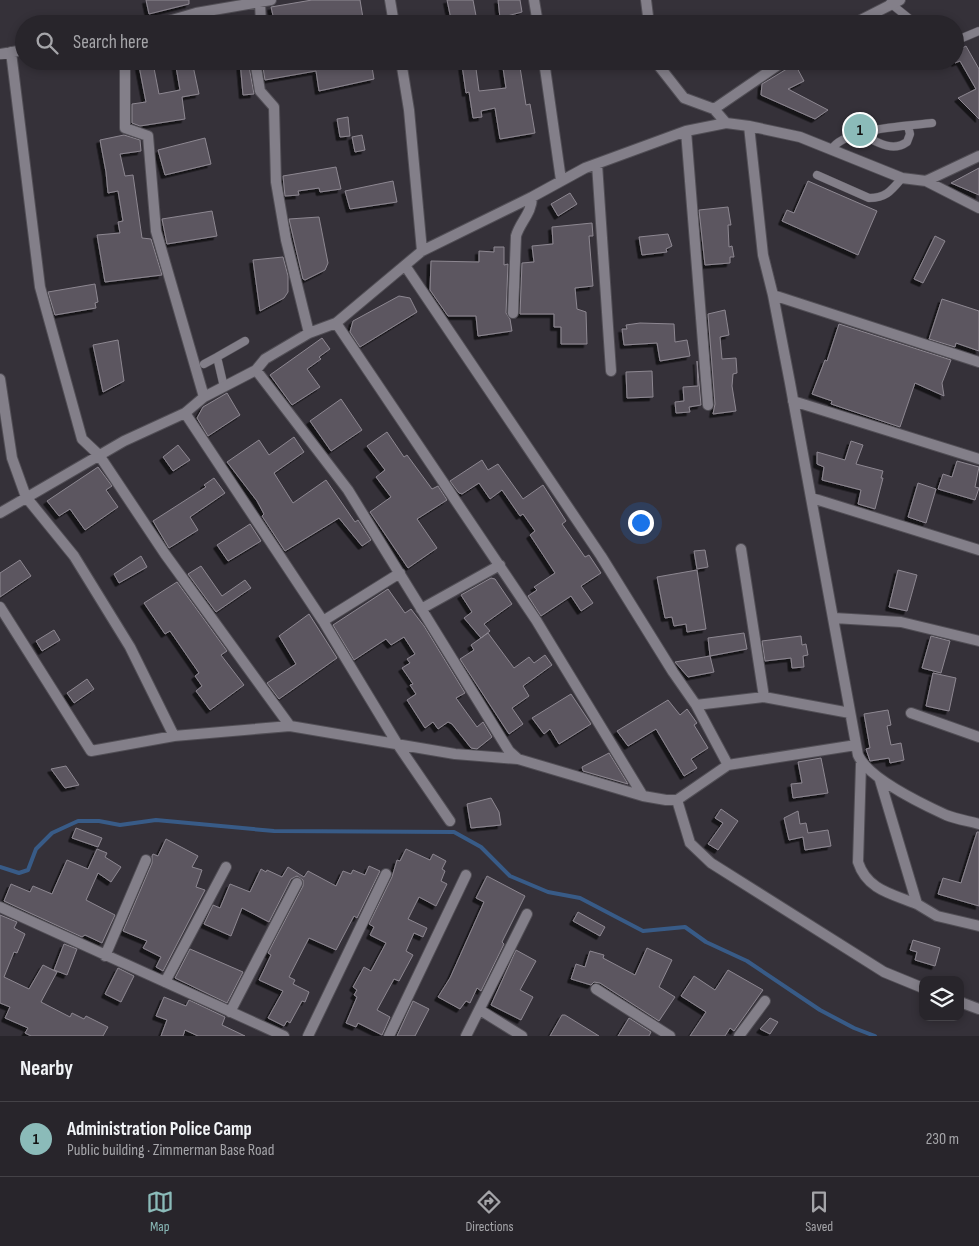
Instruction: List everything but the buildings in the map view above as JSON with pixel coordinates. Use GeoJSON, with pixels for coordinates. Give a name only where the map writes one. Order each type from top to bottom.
{"type":"FeatureCollection","features":[{"type":"Feature","properties":{"kind":"street"},"geometry":{"type":"LineString","coordinates":[[189,15],[271,0]]}},
{"type":"Feature","properties":{"kind":"street"},"geometry":{"type":"LineString","coordinates":[[390,0],[392,15]]}},
{"type":"Feature","properties":{"kind":"street"},"geometry":{"type":"LineString","coordinates":[[534,0],[536,15]]}},
{"type":"Feature","properties":{"kind":"street"},"geometry":{"type":"LineString","coordinates":[[646,0],[648,15]]}},
{"type":"Feature","properties":{"kind":"street"},"geometry":{"type":"LineString","coordinates":[[870,15],[895,2]]}},
{"type":"Feature","properties":{"kind":"street"},"geometry":{"type":"LineString","coordinates":[[260,3],[261,15]]}},
{"type":"Feature","properties":{"kind":"street"},"geometry":{"type":"LineString","coordinates":[[0,54],[15,51]]}},
{"type":"Feature","properties":{"kind":"street"},"geometry":{"type":"LineString","coordinates":[[11,52],[40,286],[82,439],[99,455],[165,554],[290,726]]}},
{"type":"Feature","properties":{"kind":"street"},"geometry":{"type":"LineString","coordinates":[[125,70],[125,128],[148,136],[156,231],[204,398]]}},
{"type":"Feature","properties":{"kind":"street"},"geometry":{"type":"LineString","coordinates":[[256,70],[260,91],[274,107],[276,182],[286,240],[309,334]]}},
{"type":"Feature","properties":{"kind":"street"},"geometry":{"type":"LineString","coordinates":[[403,70],[410,110],[422,251]]}},
{"type":"Feature","properties":{"kind":"street"},"geometry":{"type":"LineString","coordinates":[[545,70],[561,180]]}},
{"type":"Feature","properties":{"kind":"street"},"geometry":{"type":"LineString","coordinates":[[662,70],[684,98],[714,109],[726,123]]}},
{"type":"Feature","properties":{"kind":"street"},"geometry":{"type":"LineString","coordinates":[[714,109],[771,70]]}},
{"type":"Feature","properties":{"kind":"street"},"geometry":{"type":"LineString","coordinates":[[0,513],[99,455],[185,413],[204,398],[256,370],[265,359],[309,334],[336,323],[406,267],[422,251],[532,197],[585,168],[686,132],[726,123],[750,126],[800,137],[902,178],[926,181],[979,208]]}},
{"type":"Feature","properties":{"kind":"street"},"geometry":{"type":"LineString","coordinates":[[750,126],[763,256],[773,294],[794,401],[850,713],[862,764],[858,862],[862,875],[874,888],[917,904],[937,916],[979,926]]}},
{"type":"Feature","properties":{"kind":"street"},"geometry":{"type":"LineString","coordinates":[[686,132],[708,405]]}},
{"type":"Feature","properties":{"kind":"street"},"geometry":{"type":"LineString","coordinates":[[926,181],[979,156]]}},
{"type":"Feature","properties":{"kind":"street"},"geometry":{"type":"LineString","coordinates":[[597,164],[611,371]]}},
{"type":"Feature","properties":{"kind":"street"},"geometry":{"type":"LineString","coordinates":[[513,313],[516,236],[518,227],[532,207],[532,197]]}},
{"type":"Feature","properties":{"kind":"street"},"geometry":{"type":"LineString","coordinates":[[406,267],[601,556],[673,672],[696,705],[728,765]]}},
{"type":"Feature","properties":{"kind":"street"},"geometry":{"type":"LineString","coordinates":[[773,294],[979,362]]}},
{"type":"Feature","properties":{"kind":"street"},"geometry":{"type":"LineString","coordinates":[[336,323],[500,565],[642,796]]}},
{"type":"Feature","properties":{"kind":"street"},"geometry":{"type":"LineString","coordinates":[[256,370],[348,490],[509,751],[518,759]]}},
{"type":"Feature","properties":{"kind":"street"},"geometry":{"type":"LineString","coordinates":[[0,379],[12,458],[26,497],[74,556],[130,647],[174,736]]}},
{"type":"Feature","properties":{"kind":"street"},"geometry":{"type":"LineString","coordinates":[[794,401],[979,459]]}},
{"type":"Feature","properties":{"kind":"street"},"geometry":{"type":"LineString","coordinates":[[185,413],[323,621],[398,745],[450,821]]}},
{"type":"Feature","properties":{"kind":"street"},"geometry":{"type":"LineString","coordinates":[[812,498],[979,550]]}},
{"type":"Feature","properties":{"kind":"street"},"geometry":{"type":"LineString","coordinates":[[741,549],[764,697]]}},
{"type":"Feature","properties":{"kind":"street"},"geometry":{"type":"LineString","coordinates":[[421,609],[500,565]]}},
{"type":"Feature","properties":{"kind":"street"},"geometry":{"type":"LineString","coordinates":[[323,621],[400,573]]}},
{"type":"Feature","properties":{"kind":"street"},"geometry":{"type":"LineString","coordinates":[[0,608],[91,751],[174,736],[290,726],[455,754],[518,759],[642,796],[677,800],[728,765],[856,745]]}},
{"type":"Feature","properties":{"kind":"street"},"geometry":{"type":"LineString","coordinates":[[834,618],[901,622],[979,641]]}},
{"type":"Feature","properties":{"kind":"street"},"geometry":{"type":"LineString","coordinates":[[696,705],[764,697],[850,713]]}},
{"type":"Feature","properties":{"kind":"street"},"geometry":{"type":"LineString","coordinates":[[911,713],[979,737]]}},
{"type":"Feature","properties":{"kind":"street"},"geometry":{"type":"LineString","coordinates":[[862,764],[880,780],[946,815],[979,824]]}},
{"type":"Feature","properties":{"kind":"street"},"geometry":{"type":"LineString","coordinates":[[880,780],[917,904]]}},
{"type":"Feature","properties":{"kind":"street"},"geometry":{"type":"LineString","coordinates":[[677,800],[690,843],[711,863],[884,972],[919,986]]}},
{"type":"Feature","properties":{"kind":"street"},"geometry":{"type":"LineString","coordinates":[[105,956],[146,860]]}},
{"type":"Feature","properties":{"kind":"street"},"geometry":{"type":"LineString","coordinates":[[165,982],[226,867]]}},
{"type":"Feature","properties":{"kind":"street"},"geometry":{"type":"LineString","coordinates":[[308,1036],[386,874]]}},
{"type":"Feature","properties":{"kind":"street"},"geometry":{"type":"LineString","coordinates":[[389,1036],[466,875]]}},
{"type":"Feature","properties":{"kind":"street"},"geometry":{"type":"LineString","coordinates":[[230,1012],[297,883]]}},
{"type":"Feature","properties":{"kind":"street"},"geometry":{"type":"LineString","coordinates":[[0,907],[284,1036]]}},
{"type":"Feature","properties":{"kind":"street"},"geometry":{"type":"LineString","coordinates":[[466,1036],[527,914]]}},
{"type":"Feature","properties":{"kind":"street"},"geometry":{"type":"LineString","coordinates":[[596,989],[670,1036]]}},
{"type":"Feature","properties":{"kind":"street"},"geometry":{"type":"LineString","coordinates":[[739,1036],[765,1001]]}},
{"type":"Feature","properties":{"kind":"street"},"geometry":{"type":"LineString","coordinates":[[964,1003],[979,1009]]}},
{"type":"Feature","properties":{"kind":"street"},"geometry":{"type":"LineString","coordinates":[[480,1010],[522,1036]]}},
{"type":"Feature","properties":{"kind":"lane"},"geometry":{"type":"LineString","coordinates":[[895,2],[907,15]]}},
{"type":"Feature","properties":{"kind":"lane"},"geometry":{"type":"LineString","coordinates":[[964,38],[979,32]]}},
{"type":"Feature","properties":{"kind":"lane"},"geometry":{"type":"LineString","coordinates":[[831,150],[840,139],[877,129],[932,123]]}},
{"type":"Feature","properties":{"kind":"lane"},"geometry":{"type":"LineString","coordinates":[[861,134],[885,146],[897,146],[907,142],[910,134],[908,126]]}},
{"type":"Feature","properties":{"kind":"lane"},"geometry":{"type":"LineString","coordinates":[[816,175],[869,198],[878,199],[888,195],[902,178]]}},
{"type":"Feature","properties":{"kind":"lane"},"geometry":{"type":"LineString","coordinates":[[204,364],[245,341]]}},
{"type":"Feature","properties":{"kind":"lane"},"geometry":{"type":"LineString","coordinates":[[217,357],[224,387]]}},
{"type":"Feature","properties":{"kind":"waterway"},"geometry":{"type":"LineString","coordinates":[[0,867],[19,873],[28,870],[36,849],[52,833],[78,821],[99,821],[120,825],[156,820],[274,831],[454,832],[481,847],[510,876],[548,892],[580,898],[643,931],[685,927],[706,942],[747,961],[820,1010],[854,1028],[875,1036]]}},
{"type":"Feature","properties":{"kind":"place","name":"Administration Police Camp"},"geometry":{"type":"Point","coordinates":[860,130]}}]}
